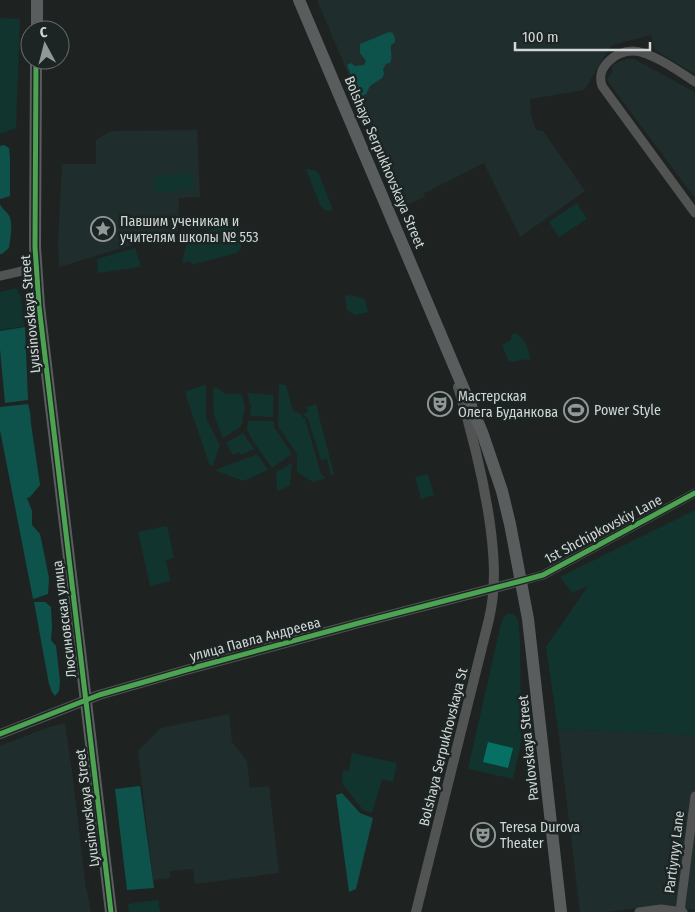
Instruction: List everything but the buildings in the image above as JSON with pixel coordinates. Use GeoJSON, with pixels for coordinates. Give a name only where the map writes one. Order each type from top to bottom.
{"type":"FeatureCollection","features":[{"type":"Feature","properties":{"kind":"main road"},"geometry":{"type":"LineString","coordinates":[[37,0],[37,20]]}},
{"type":"Feature","properties":{"kind":"main road","name":"Bolshaya Serpukhovskaya Street"},"geometry":{"type":"LineString","coordinates":[[299,0],[482,432],[502,491],[521,582]]}},
{"type":"Feature","properties":{"kind":"main road","name":"Lyusinovskaya Street"},"geometry":{"type":"LineString","coordinates":[[36,70],[35,268],[111,912]]}},
{"type":"Feature","properties":{"kind":"main road","name":"Pavlovskaya Street"},"geometry":{"type":"LineString","coordinates":[[521,582],[528,620],[561,912]]}},
{"type":"Feature","properties":{"kind":"street"},"geometry":{"type":"LineString","coordinates":[[695,82],[654,57],[635,51],[618,54],[610,60],[604,66],[600,80],[602,86],[695,213]]}},
{"type":"Feature","properties":{"kind":"street"},"geometry":{"type":"LineString","coordinates":[[0,276],[35,268]]}},
{"type":"Feature","properties":{"kind":"street","name":"Bolshaya Serpukhovskaya Street"},"geometry":{"type":"LineString","coordinates":[[442,336],[477,453],[486,496],[494,565],[494,588]]}},
{"type":"Feature","properties":{"kind":"street","name":"1st Shchipkovskiy Lane"},"geometry":{"type":"LineString","coordinates":[[521,582],[543,574],[695,493]]}},
{"type":"Feature","properties":{"kind":"street","name":"улица Павла Андреева"},"geometry":{"type":"LineString","coordinates":[[0,734],[99,695],[349,625],[521,582]]}},
{"type":"Feature","properties":{"kind":"street","name":"Bolshaya Serpukhovskaya St"},"geometry":{"type":"LineString","coordinates":[[416,912],[489,619],[494,588]]}},
{"type":"Feature","properties":{"kind":"street","name":"Partiynyy Lane"},"geometry":{"type":"LineString","coordinates":[[682,912],[695,796]]}},
{"type":"Feature","properties":{"kind":"street"},"geometry":{"type":"LineString","coordinates":[[639,912],[661,909],[682,912]]}},
{"type":"Feature","properties":{"kind":"shaded area"},"geometry":{"type":"Polygon","coordinates":[[[317,0],[695,0],[695,74],[655,50],[651,35],[611,46],[584,90],[530,99],[530,112],[536,130],[543,131],[585,191],[520,237],[484,163],[423,194],[425,197],[404,206],[317,0]]]}},
{"type":"Feature","properties":{"kind":"shaded area"},"geometry":{"type":"Polygon","coordinates":[[[0,18],[20,19],[16,128],[0,134],[0,18]]]}},
{"type":"Feature","properties":{"kind":"shaded area"},"geometry":{"type":"Polygon","coordinates":[[[389,32],[393,33],[395,38],[395,42],[391,45],[390,63],[386,64],[383,69],[384,74],[382,78],[370,86],[366,94],[362,96],[359,94],[347,65],[351,63],[355,66],[364,65],[366,61],[360,53],[360,44],[389,32]]]}},
{"type":"Feature","properties":{"kind":"shaded area"},"geometry":{"type":"Polygon","coordinates":[[[626,59],[634,59],[695,92],[695,198],[607,79],[613,71],[611,68],[614,64],[626,59]]]}},
{"type":"Feature","properties":{"kind":"shaded area"},"geometry":{"type":"Polygon","coordinates":[[[197,130],[200,197],[179,198],[178,231],[59,267],[58,245],[62,164],[96,164],[96,140],[111,131],[197,130]]]}},
{"type":"Feature","properties":{"kind":"shaded area"},"geometry":{"type":"Polygon","coordinates":[[[4,145],[9,148],[10,196],[0,199],[0,146],[4,145]]]}},
{"type":"Feature","properties":{"kind":"shaded area"},"geometry":{"type":"Polygon","coordinates":[[[306,169],[319,174],[333,210],[326,210],[320,205],[306,169]]]}},
{"type":"Feature","properties":{"kind":"shaded area"},"geometry":{"type":"Polygon","coordinates":[[[193,172],[195,189],[154,193],[153,177],[193,172]]]}},
{"type":"Feature","properties":{"kind":"shaded area"},"geometry":{"type":"Polygon","coordinates":[[[577,203],[587,219],[559,237],[549,222],[577,203]]]}},
{"type":"Feature","properties":{"kind":"shaded area"},"geometry":{"type":"Polygon","coordinates":[[[0,204],[10,217],[11,226],[9,248],[2,254],[0,254],[0,204]]]}},
{"type":"Feature","properties":{"kind":"shaded area"},"geometry":{"type":"Polygon","coordinates":[[[234,223],[241,245],[241,249],[236,253],[192,265],[190,261],[182,263],[188,237],[234,223]]]}},
{"type":"Feature","properties":{"kind":"shaded area"},"geometry":{"type":"Polygon","coordinates":[[[135,248],[141,267],[98,273],[97,259],[135,248]]]}},
{"type":"Feature","properties":{"kind":"shaded area"},"geometry":{"type":"Polygon","coordinates":[[[16,288],[21,296],[24,326],[0,330],[0,292],[16,288]]]}},
{"type":"Feature","properties":{"kind":"shaded area"},"geometry":{"type":"Polygon","coordinates":[[[350,295],[365,299],[368,312],[355,315],[347,310],[345,296],[350,295]]]}},
{"type":"Feature","properties":{"kind":"shaded area"},"geometry":{"type":"Polygon","coordinates":[[[25,327],[28,400],[5,403],[0,331],[25,327]]]}},
{"type":"Feature","properties":{"kind":"shaded area"},"geometry":{"type":"Polygon","coordinates":[[[515,333],[526,344],[530,360],[509,362],[502,345],[511,340],[512,335],[515,333]]]}},
{"type":"Feature","properties":{"kind":"shaded area"},"geometry":{"type":"Polygon","coordinates":[[[279,384],[286,385],[293,411],[299,413],[305,419],[321,474],[326,478],[313,482],[297,472],[297,454],[278,426],[279,384]]]}},
{"type":"Feature","properties":{"kind":"shaded area"},"geometry":{"type":"Polygon","coordinates":[[[205,385],[206,418],[220,445],[213,465],[210,466],[186,396],[186,391],[205,385]]]}},
{"type":"Feature","properties":{"kind":"shaded area"},"geometry":{"type":"Polygon","coordinates":[[[216,387],[226,394],[241,394],[245,406],[242,424],[223,438],[214,415],[213,388],[216,387]]]}},
{"type":"Feature","properties":{"kind":"shaded area"},"geometry":{"type":"Polygon","coordinates":[[[247,393],[273,395],[273,417],[250,416],[251,406],[247,393]]]}},
{"type":"Feature","properties":{"kind":"shaded area"},"geometry":{"type":"Polygon","coordinates":[[[28,404],[40,485],[27,498],[32,511],[32,525],[40,534],[49,578],[48,594],[33,599],[0,430],[0,407],[28,404]]]}},
{"type":"Feature","properties":{"kind":"shaded area"},"geometry":{"type":"Polygon","coordinates":[[[316,404],[334,475],[331,475],[327,459],[321,460],[308,419],[303,414],[309,412],[306,407],[316,404]]]}},
{"type":"Feature","properties":{"kind":"shaded area"},"geometry":{"type":"Polygon","coordinates":[[[248,421],[273,421],[274,427],[292,454],[272,468],[247,430],[248,421]]]}},
{"type":"Feature","properties":{"kind":"shaded area"},"geometry":{"type":"Polygon","coordinates":[[[243,433],[254,449],[241,455],[239,452],[233,455],[226,443],[243,433]]]}},
{"type":"Feature","properties":{"kind":"shaded area"},"geometry":{"type":"Polygon","coordinates":[[[257,454],[268,470],[243,481],[215,470],[257,454]]]}},
{"type":"Feature","properties":{"kind":"shaded area"},"geometry":{"type":"Polygon","coordinates":[[[292,463],[290,486],[277,491],[276,472],[292,463]]]}},
{"type":"Feature","properties":{"kind":"shaded area"},"geometry":{"type":"Polygon","coordinates":[[[428,474],[434,495],[421,499],[415,477],[428,474]]]}},
{"type":"Feature","properties":{"kind":"shaded area"},"geometry":{"type":"Polygon","coordinates":[[[695,510],[695,735],[558,729],[546,647],[588,586],[572,593],[560,577],[695,510]]]}},
{"type":"Feature","properties":{"kind":"shaded area"},"geometry":{"type":"Polygon","coordinates":[[[167,526],[174,558],[166,560],[170,581],[150,586],[138,532],[167,526]]]}},
{"type":"Feature","properties":{"kind":"shaded area"},"geometry":{"type":"Polygon","coordinates":[[[34,602],[45,602],[51,607],[51,640],[56,646],[60,681],[59,691],[55,696],[49,684],[34,602]]]}},
{"type":"Feature","properties":{"kind":"shaded area"},"geometry":{"type":"Polygon","coordinates":[[[507,614],[514,614],[518,619],[520,639],[521,743],[513,779],[468,769],[500,628],[503,618],[507,614]]]}},
{"type":"Feature","properties":{"kind":"shaded area"},"geometry":{"type":"Polygon","coordinates":[[[229,714],[232,742],[247,761],[250,788],[269,786],[279,873],[195,884],[193,869],[170,871],[170,878],[153,880],[138,751],[161,728],[229,714]]]}},
{"type":"Feature","properties":{"kind":"shaded area"},"geometry":{"type":"Polygon","coordinates":[[[65,723],[86,890],[91,912],[0,912],[0,746],[49,727],[65,723]]]}},
{"type":"Feature","properties":{"kind":"shaded area"},"geometry":{"type":"Polygon","coordinates":[[[558,729],[695,735],[695,910],[662,905],[606,912],[580,912],[558,729]]]}},
{"type":"Feature","properties":{"kind":"shaded area"},"geometry":{"type":"Polygon","coordinates":[[[488,742],[513,748],[508,768],[483,762],[488,742]]]}},
{"type":"Feature","properties":{"kind":"shaded area"},"geometry":{"type":"Polygon","coordinates":[[[352,753],[397,763],[393,782],[382,779],[372,813],[363,810],[342,783],[343,770],[349,771],[352,753]]]}},
{"type":"Feature","properties":{"kind":"shaded area"},"geometry":{"type":"Polygon","coordinates":[[[140,786],[154,888],[127,890],[115,789],[140,786]]]}},
{"type":"Feature","properties":{"kind":"shaded area"},"geometry":{"type":"Polygon","coordinates":[[[342,793],[360,813],[373,818],[356,889],[349,892],[336,795],[342,793]]]}},
{"type":"Feature","properties":{"kind":"shaded area"},"geometry":{"type":"Polygon","coordinates":[[[158,900],[160,912],[129,912],[128,904],[158,900]]]}},
{"type":"Feature","properties":{"kind":"cycle path","name":"Люсиновская улица"},"geometry":{"type":"LineString","coordinates":[[36,70],[35,247],[39,306],[111,912]]}},
{"type":"Feature","properties":{"kind":"cycle path"},"geometry":{"type":"LineString","coordinates":[[0,734],[99,695],[359,623],[543,575],[695,493]]}},
{"type":"Feature","properties":{"kind":"place","name":"Павшим ученикам и учителям школы № 553"},"geometry":{"type":"Point","coordinates":[103,229]}},
{"type":"Feature","properties":{"kind":"place","name":"Мастерская Олега Буданкова"},"geometry":{"type":"Point","coordinates":[440,404]}},
{"type":"Feature","properties":{"kind":"place","name":"Power Style"},"geometry":{"type":"Point","coordinates":[576,410]}},
{"type":"Feature","properties":{"kind":"place","name":"Teresa Durova Theater"},"geometry":{"type":"Point","coordinates":[483,835]}}]}
